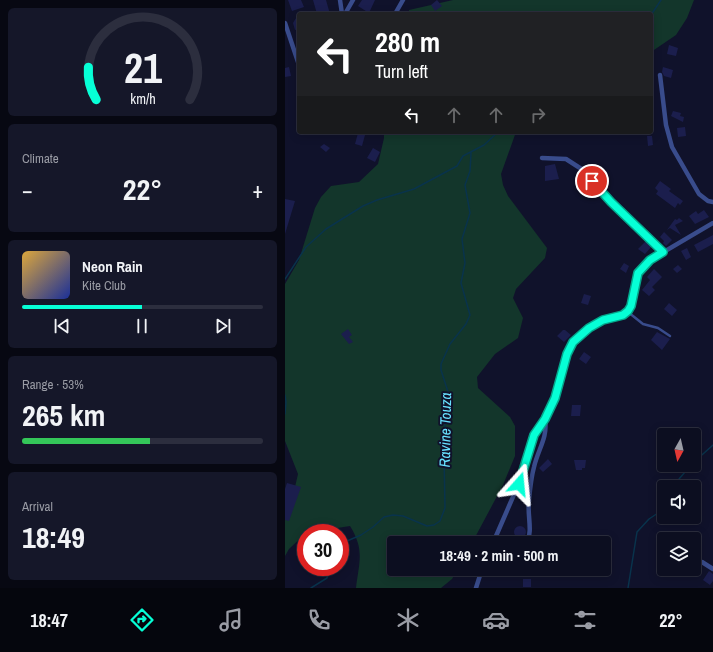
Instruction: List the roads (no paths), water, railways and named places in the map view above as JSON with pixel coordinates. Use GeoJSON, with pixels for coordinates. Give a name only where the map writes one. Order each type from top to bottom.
{"type":"FeatureCollection","features":[{"type":"Feature","properties":{"kind":"street"},"geometry":{"type":"LineString","coordinates":[[342,12],[340,0],[352,2],[346,12]]}},
{"type":"Feature","properties":{"kind":"street"},"geometry":{"type":"LineString","coordinates":[[396,12],[403,0]]}},
{"type":"Feature","properties":{"kind":"street"},"geometry":{"type":"LineString","coordinates":[[285,23],[297,59]]}},
{"type":"Feature","properties":{"kind":"street"},"geometry":{"type":"LineString","coordinates":[[661,75],[666,125],[672,147],[699,194],[708,201],[713,202]]}},
{"type":"Feature","properties":{"kind":"street"},"geometry":{"type":"LineString","coordinates":[[541,158],[566,159],[583,170],[611,202],[663,252]]}},
{"type":"Feature","properties":{"kind":"street"},"geometry":{"type":"LineString","coordinates":[[496,536],[519,484],[534,435],[545,419],[555,398],[567,354],[573,342],[589,328],[603,320],[623,315],[628,311],[631,306],[638,273],[650,260],[713,223]]}},
{"type":"Feature","properties":{"kind":"street"},"geometry":{"type":"LineString","coordinates":[[530,536],[530,490],[534,465],[546,436],[545,419]]}},
{"type":"Feature","properties":{"kind":"street"},"geometry":{"type":"LineString","coordinates":[[702,562],[713,569]]}},
{"type":"Feature","properties":{"kind":"street"},"geometry":{"type":"LineString","coordinates":[[477,588],[480,576]]}},
{"type":"Feature","properties":{"kind":"lane"},"geometry":{"type":"LineString","coordinates":[[628,311],[643,324],[658,328],[670,336]]}},
{"type":"Feature","properties":{"kind":"waterway","name":"Ravine Touza"},"geometry":{"type":"LineString","coordinates":[[653,12],[661,0]]}},
{"type":"Feature","properties":{"kind":"waterway"},"geometry":{"type":"LineString","coordinates":[[285,279],[306,247],[326,229],[363,206],[377,200],[414,189],[457,166],[463,156],[484,145],[496,134]]}},
{"type":"Feature","properties":{"kind":"waterway","name":"Ravine Touza"},"geometry":{"type":"LineString","coordinates":[[349,540],[361,535],[384,517],[393,515],[403,516],[427,526],[434,525],[440,521],[445,508],[445,419],[449,395],[441,370],[441,364],[450,344],[466,324],[470,315],[461,283],[465,263],[462,239],[470,213],[465,185],[470,171],[471,153]]}},
{"type":"Feature","properties":{"kind":"waterway"},"geometry":{"type":"LineString","coordinates":[[285,395],[285,414]]}},
{"type":"Feature","properties":{"kind":"waterway"},"geometry":{"type":"LineString","coordinates":[[701,456],[713,445]]}},
{"type":"Feature","properties":{"kind":"waterway"},"geometry":{"type":"LineString","coordinates":[[679,480],[685,472]]}},
{"type":"Feature","properties":{"kind":"waterway"},"geometry":{"type":"LineString","coordinates":[[628,588],[637,532],[649,519],[657,514]]}},
{"type":"Feature","properties":{"kind":"waterway","name":"Ravine Touza"},"geometry":{"type":"LineString","coordinates":[[311,588],[327,578],[327,576]]}}]}
